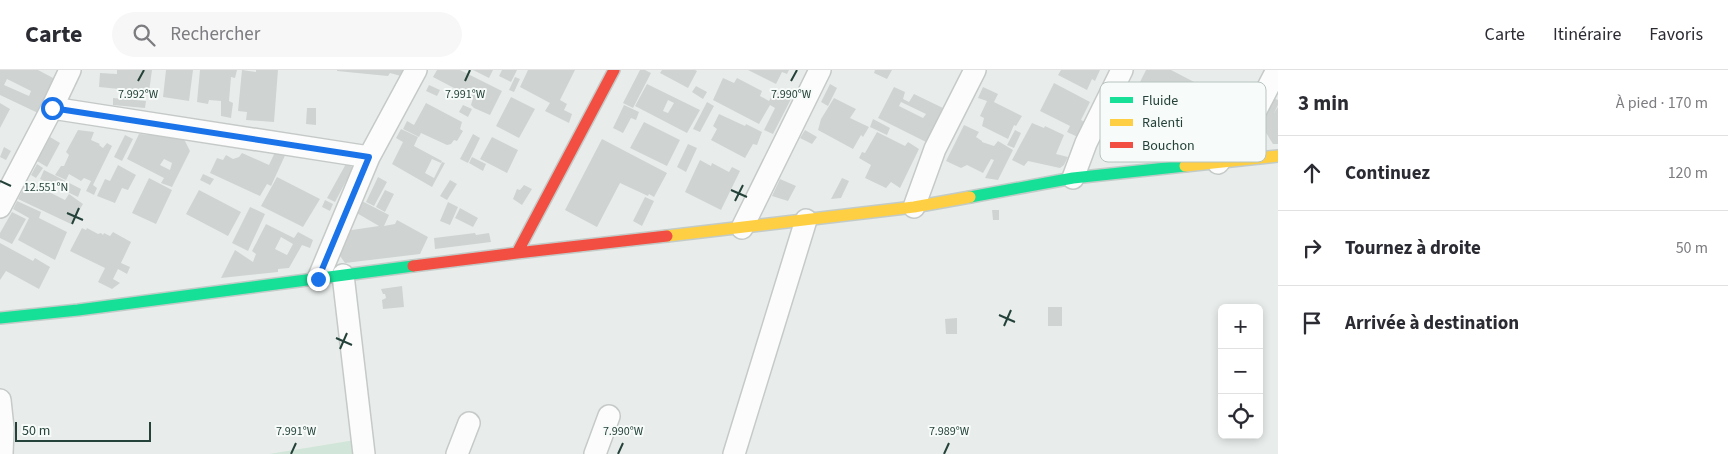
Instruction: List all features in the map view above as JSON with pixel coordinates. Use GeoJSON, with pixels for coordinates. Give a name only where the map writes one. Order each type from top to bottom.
{"type":"FeatureCollection","features":[{"type":"Feature","properties":{"kind":"street"},"geometry":{"type":"LineString","coordinates":[[0,207],[70,70]]}},
{"type":"Feature","properties":{"kind":"street"},"geometry":{"type":"LineString","coordinates":[[318,279],[369,157],[416,70]]}},
{"type":"Feature","properties":{"kind":"street"},"geometry":{"type":"LineString","coordinates":[[517,253],[614,70]]}},
{"type":"Feature","properties":{"kind":"street"},"geometry":{"type":"LineString","coordinates":[[742,228],[820,70]]}},
{"type":"Feature","properties":{"kind":"street"},"geometry":{"type":"LineString","coordinates":[[914,207],[935,149],[975,70]]}},
{"type":"Feature","properties":{"kind":"street"},"geometry":{"type":"LineString","coordinates":[[1116,82],[1122,70]]}},
{"type":"Feature","properties":{"kind":"street"},"geometry":{"type":"LineString","coordinates":[[1266,91],[1277,70]]}},
{"type":"Feature","properties":{"kind":"street"},"geometry":{"type":"LineString","coordinates":[[52,108],[369,157]]}},
{"type":"Feature","properties":{"kind":"street"},"geometry":{"type":"LineString","coordinates":[[1073,178],[1100,115]]}},
{"type":"Feature","properties":{"kind":"street"},"geometry":{"type":"LineString","coordinates":[[0,318],[78,310],[517,253],[914,207],[1073,178],[1227,162]]}},
{"type":"Feature","properties":{"kind":"street"},"geometry":{"type":"LineString","coordinates":[[734,454],[806,220]]}},
{"type":"Feature","properties":{"kind":"street"},"geometry":{"type":"LineString","coordinates":[[343,276],[364,454]]}},
{"type":"Feature","properties":{"kind":"street"},"geometry":{"type":"LineString","coordinates":[[0,400],[3,428],[2,454]]}},
{"type":"Feature","properties":{"kind":"street"},"geometry":{"type":"LineString","coordinates":[[595,454],[609,416]]}},
{"type":"Feature","properties":{"kind":"street"},"geometry":{"type":"LineString","coordinates":[[457,454],[469,423]]}},
{"type":"Feature","properties":{"kind":"green space"},"geometry":{"type":"Polygon","coordinates":[[[355,440],[357,454],[269,454],[355,440]]]}},
{"type":"Feature","properties":{"kind":"building"},"geometry":{"type":"Polygon","coordinates":[[[0,70],[38,70],[55,79],[38,113],[0,95],[0,70]],[[7,79],[4,85],[29,96],[31,91],[7,79]]]}},
{"type":"Feature","properties":{"kind":"building"},"geometry":{"type":"Polygon","coordinates":[[[117,70],[152,70],[149,92],[99,87],[100,73],[117,74],[117,70]]]}},
{"type":"Feature","properties":{"kind":"building"},"geometry":{"type":"Polygon","coordinates":[[[166,70],[193,70],[189,101],[163,97],[166,70]]]}},
{"type":"Feature","properties":{"kind":"building"},"geometry":{"type":"Polygon","coordinates":[[[200,70],[237,70],[235,78],[231,77],[229,101],[233,103],[231,118],[221,116],[221,101],[209,100],[208,104],[197,102],[200,70]]]}},
{"type":"Feature","properties":{"kind":"building"},"geometry":{"type":"Polygon","coordinates":[[[242,70],[256,72],[256,70],[278,70],[274,122],[246,120],[247,112],[238,111],[242,70]]]}},
{"type":"Feature","properties":{"kind":"building"},"geometry":{"type":"Polygon","coordinates":[[[337,70],[404,70],[401,76],[390,73],[388,76],[337,70]]]}},
{"type":"Feature","properties":{"kind":"building"},"geometry":{"type":"Polygon","coordinates":[[[437,70],[460,70],[502,91],[490,115],[471,105],[473,98],[433,77],[437,70]]]}},
{"type":"Feature","properties":{"kind":"building"},"geometry":{"type":"Polygon","coordinates":[[[473,70],[493,70],[489,78],[473,70]]]}},
{"type":"Feature","properties":{"kind":"building"},"geometry":{"type":"Polygon","coordinates":[[[502,70],[517,70],[511,82],[499,76],[502,70]]]}},
{"type":"Feature","properties":{"kind":"building"},"geometry":{"type":"Polygon","coordinates":[[[528,70],[575,70],[560,100],[567,104],[564,110],[572,114],[569,123],[545,111],[550,103],[520,87],[528,70]]]}},
{"type":"Feature","properties":{"kind":"building"},"geometry":{"type":"Polygon","coordinates":[[[640,70],[651,73],[633,108],[623,103],[640,70]]]}},
{"type":"Feature","properties":{"kind":"building"},"geometry":{"type":"Polygon","coordinates":[[[662,70],[697,71],[688,88],[660,73],[662,70]]]}},
{"type":"Feature","properties":{"kind":"building"},"geometry":{"type":"Polygon","coordinates":[[[748,70],[789,70],[787,74],[782,72],[776,84],[748,70]]]}},
{"type":"Feature","properties":{"kind":"building"},"geometry":{"type":"Polygon","coordinates":[[[875,70],[892,70],[887,79],[874,73],[875,70]]]}},
{"type":"Feature","properties":{"kind":"building"},"geometry":{"type":"Polygon","coordinates":[[[1061,70],[1100,70],[1095,81],[1092,79],[1087,90],[1058,75],[1061,70]]]}},
{"type":"Feature","properties":{"kind":"building"},"geometry":{"type":"Polygon","coordinates":[[[1146,70],[1171,70],[1194,82],[1140,82],[1146,70]]]}},
{"type":"Feature","properties":{"kind":"building"},"geometry":{"type":"Polygon","coordinates":[[[515,77],[520,79],[514,92],[509,90],[515,77]]]}},
{"type":"Feature","properties":{"kind":"building"},"geometry":{"type":"Polygon","coordinates":[[[723,78],[734,83],[737,78],[762,91],[760,96],[769,101],[775,90],[791,99],[773,134],[764,130],[775,108],[770,105],[759,124],[713,100],[723,78]]]}},
{"type":"Feature","properties":{"kind":"building"},"geometry":{"type":"Polygon","coordinates":[[[1054,83],[1090,102],[1081,120],[1087,123],[1080,138],[1067,132],[1070,126],[1040,111],[1054,83]]]}},
{"type":"Feature","properties":{"kind":"building"},"geometry":{"type":"Polygon","coordinates":[[[647,84],[700,110],[687,133],[635,106],[647,84]],[[668,100],[663,111],[668,113],[674,103],[668,100]]]}},
{"type":"Feature","properties":{"kind":"building"},"geometry":{"type":"Polygon","coordinates":[[[830,84],[837,88],[828,106],[821,102],[830,84]]]}},
{"type":"Feature","properties":{"kind":"building"},"geometry":{"type":"Polygon","coordinates":[[[429,85],[440,90],[437,96],[426,91],[429,85]]]}},
{"type":"Feature","properties":{"kind":"building"},"geometry":{"type":"Polygon","coordinates":[[[696,86],[707,92],[703,99],[692,92],[696,86]]]}},
{"type":"Feature","properties":{"kind":"building"},"geometry":{"type":"Polygon","coordinates":[[[894,87],[905,92],[903,99],[909,102],[914,94],[943,108],[926,142],[878,118],[894,87]],[[901,102],[899,106],[923,118],[926,114],[901,102]]]}},
{"type":"Feature","properties":{"kind":"building"},"geometry":{"type":"Polygon","coordinates":[[[983,87],[998,94],[994,102],[1022,116],[1016,126],[1014,125],[1008,139],[982,126],[984,118],[980,116],[987,101],[978,98],[983,87]]]}},
{"type":"Feature","properties":{"kind":"building"},"geometry":{"type":"Polygon","coordinates":[[[511,97],[535,109],[519,138],[496,126],[511,97]]]}},
{"type":"Feature","properties":{"kind":"building"},"geometry":{"type":"Polygon","coordinates":[[[113,98],[146,101],[145,108],[113,105],[113,98]]]}},
{"type":"Feature","properties":{"kind":"building"},"geometry":{"type":"Polygon","coordinates":[[[834,98],[856,109],[850,118],[869,127],[863,137],[861,135],[853,149],[818,130],[821,119],[834,98]]]}},
{"type":"Feature","properties":{"kind":"building"},"geometry":{"type":"Polygon","coordinates":[[[1273,98],[1278,100],[1274,113],[1278,107],[1278,144],[1273,144],[1266,133],[1266,113],[1273,98]]]}},
{"type":"Feature","properties":{"kind":"building"},"geometry":{"type":"Polygon","coordinates":[[[707,102],[714,106],[700,132],[693,129],[707,102]]]}},
{"type":"Feature","properties":{"kind":"building"},"geometry":{"type":"Polygon","coordinates":[[[0,103],[10,109],[0,128],[0,103]]]}},
{"type":"Feature","properties":{"kind":"building"},"geometry":{"type":"Polygon","coordinates":[[[426,103],[462,122],[460,129],[463,131],[457,141],[454,140],[451,144],[447,145],[421,133],[419,137],[403,129],[407,121],[414,125],[426,103]]]}},
{"type":"Feature","properties":{"kind":"building"},"geometry":{"type":"Polygon","coordinates":[[[463,105],[472,109],[468,117],[459,112],[463,105]]]}},
{"type":"Feature","properties":{"kind":"building"},"geometry":{"type":"Polygon","coordinates":[[[624,105],[639,112],[636,120],[631,118],[623,133],[613,128],[624,105]]]}},
{"type":"Feature","properties":{"kind":"building"},"geometry":{"type":"Polygon","coordinates":[[[307,108],[316,108],[316,125],[306,124],[307,108]]]}},
{"type":"Feature","properties":{"kind":"building"},"geometry":{"type":"Polygon","coordinates":[[[719,114],[762,132],[757,145],[753,144],[745,158],[711,140],[717,129],[713,126],[719,114]]]}},
{"type":"Feature","properties":{"kind":"building"},"geometry":{"type":"Polygon","coordinates":[[[873,119],[890,128],[887,135],[870,127],[873,119]]]}},
{"type":"Feature","properties":{"kind":"building"},"geometry":{"type":"Polygon","coordinates":[[[644,122],[680,140],[667,166],[630,148],[644,122]]]}},
{"type":"Feature","properties":{"kind":"building"},"geometry":{"type":"Polygon","coordinates":[[[1032,123],[1044,128],[1045,126],[1064,135],[1056,154],[1068,157],[1060,168],[1028,161],[1024,166],[1012,160],[1032,123]]]}},
{"type":"Feature","properties":{"kind":"building"},"geometry":{"type":"Polygon","coordinates":[[[964,125],[979,132],[976,137],[982,142],[994,146],[998,141],[1013,150],[998,180],[985,178],[994,160],[991,159],[983,173],[967,165],[961,168],[946,161],[964,125]]]}},
{"type":"Feature","properties":{"kind":"building"},"geometry":{"type":"Polygon","coordinates":[[[401,129],[418,137],[414,146],[442,161],[441,163],[432,159],[425,173],[434,178],[442,162],[445,163],[432,187],[392,164],[403,142],[396,138],[401,129]]]}},
{"type":"Feature","properties":{"kind":"building"},"geometry":{"type":"Polygon","coordinates":[[[78,130],[94,132],[91,140],[100,144],[103,148],[107,143],[112,146],[93,185],[97,188],[94,195],[86,191],[91,181],[84,178],[81,181],[69,174],[66,180],[55,175],[61,166],[64,166],[69,155],[66,152],[78,130]]]}},
{"type":"Feature","properties":{"kind":"building"},"geometry":{"type":"Polygon","coordinates":[[[805,130],[817,137],[812,144],[800,138],[805,130]]]}},
{"type":"Feature","properties":{"kind":"building"},"geometry":{"type":"Polygon","coordinates":[[[1015,130],[1021,133],[1014,148],[1007,145],[1015,130]]]}},
{"type":"Feature","properties":{"kind":"building"},"geometry":{"type":"Polygon","coordinates":[[[877,132],[905,146],[908,142],[919,149],[900,188],[891,182],[886,188],[865,178],[871,165],[859,158],[862,152],[865,153],[877,132]]]}},
{"type":"Feature","properties":{"kind":"building"},"geometry":{"type":"Polygon","coordinates":[[[139,134],[183,137],[190,151],[172,187],[161,183],[164,178],[127,159],[139,134]],[[164,159],[160,165],[170,170],[172,163],[164,159]]]}},
{"type":"Feature","properties":{"kind":"building"},"geometry":{"type":"Polygon","coordinates":[[[473,134],[480,138],[468,163],[460,159],[473,134]]]}},
{"type":"Feature","properties":{"kind":"building"},"geometry":{"type":"Polygon","coordinates":[[[125,135],[133,139],[122,161],[114,157],[125,135]]]}},
{"type":"Feature","properties":{"kind":"building"},"geometry":{"type":"Polygon","coordinates":[[[50,137],[60,143],[47,167],[37,161],[50,137]]]}},
{"type":"Feature","properties":{"kind":"building"},"geometry":{"type":"Polygon","coordinates":[[[492,137],[518,150],[507,173],[480,159],[492,137]]]}},
{"type":"Feature","properties":{"kind":"building"},"geometry":{"type":"Polygon","coordinates":[[[602,139],[667,173],[654,197],[620,183],[597,227],[565,210],[602,139]]]}},
{"type":"Feature","properties":{"kind":"building"},"geometry":{"type":"Polygon","coordinates":[[[688,144],[697,148],[686,172],[677,167],[688,144]]]}},
{"type":"Feature","properties":{"kind":"building"},"geometry":{"type":"Polygon","coordinates":[[[4,147],[11,151],[6,160],[0,157],[4,147]]]}},
{"type":"Feature","properties":{"kind":"building"},"geometry":{"type":"Polygon","coordinates":[[[277,148],[288,149],[271,186],[267,184],[260,196],[210,173],[217,158],[223,160],[226,155],[233,159],[239,157],[242,153],[269,165],[277,148]]]}},
{"type":"Feature","properties":{"kind":"building"},"geometry":{"type":"Polygon","coordinates":[[[472,157],[486,164],[483,171],[469,163],[472,157]]]}},
{"type":"Feature","properties":{"kind":"building"},"geometry":{"type":"Polygon","coordinates":[[[700,160],[711,166],[712,163],[729,172],[732,167],[740,171],[721,210],[685,192],[700,160]]]}},
{"type":"Feature","properties":{"kind":"building"},"geometry":{"type":"Polygon","coordinates":[[[347,162],[353,168],[335,202],[327,198],[347,162]]]}},
{"type":"Feature","properties":{"kind":"building"},"geometry":{"type":"Polygon","coordinates":[[[37,164],[43,168],[36,178],[31,175],[37,164]]]}},
{"type":"Feature","properties":{"kind":"building"},"geometry":{"type":"Polygon","coordinates":[[[118,165],[136,175],[128,190],[122,188],[115,203],[97,196],[105,179],[110,181],[118,165]]]}},
{"type":"Feature","properties":{"kind":"building"},"geometry":{"type":"Polygon","coordinates":[[[44,170],[81,189],[78,197],[40,179],[44,170]]]}},
{"type":"Feature","properties":{"kind":"building"},"geometry":{"type":"Polygon","coordinates":[[[203,174],[214,179],[210,185],[200,180],[203,174]]]}},
{"type":"Feature","properties":{"kind":"building"},"geometry":{"type":"Polygon","coordinates":[[[277,177],[320,199],[303,227],[261,206],[277,177]]]}},
{"type":"Feature","properties":{"kind":"building"},"geometry":{"type":"Polygon","coordinates":[[[378,177],[387,182],[374,206],[366,202],[378,177]]]}},
{"type":"Feature","properties":{"kind":"building"},"geometry":{"type":"Polygon","coordinates":[[[149,178],[172,190],[156,224],[132,213],[149,178]]]}},
{"type":"Feature","properties":{"kind":"building"},"geometry":{"type":"Polygon","coordinates":[[[842,178],[849,181],[841,198],[831,199],[842,178]]]}},
{"type":"Feature","properties":{"kind":"building"},"geometry":{"type":"Polygon","coordinates":[[[780,179],[796,186],[788,201],[772,196],[780,179]]]}},
{"type":"Feature","properties":{"kind":"building"},"geometry":{"type":"Polygon","coordinates":[[[450,180],[457,184],[447,200],[440,196],[450,180]]]}},
{"type":"Feature","properties":{"kind":"building"},"geometry":{"type":"Polygon","coordinates":[[[27,181],[65,200],[69,194],[83,204],[71,224],[18,199],[27,181]]]}},
{"type":"Feature","properties":{"kind":"building"},"geometry":{"type":"Polygon","coordinates":[[[524,185],[532,189],[522,205],[513,199],[517,189],[520,190],[524,185]]]}},
{"type":"Feature","properties":{"kind":"building"},"geometry":{"type":"Polygon","coordinates":[[[199,190],[241,212],[228,236],[186,214],[199,190]]]}},
{"type":"Feature","properties":{"kind":"building"},"geometry":{"type":"Polygon","coordinates":[[[385,190],[394,194],[385,212],[376,207],[385,190]]]}},
{"type":"Feature","properties":{"kind":"building"},"geometry":{"type":"Polygon","coordinates":[[[645,197],[654,201],[642,226],[633,221],[645,197]]]}},
{"type":"Feature","properties":{"kind":"building"},"geometry":{"type":"Polygon","coordinates":[[[325,200],[333,204],[330,211],[322,207],[325,200]]]}},
{"type":"Feature","properties":{"kind":"building"},"geometry":{"type":"Polygon","coordinates":[[[360,200],[389,215],[384,226],[395,224],[397,220],[428,237],[420,254],[345,263],[335,249],[345,231],[379,226],[355,212],[360,200]]]}},
{"type":"Feature","properties":{"kind":"building"},"geometry":{"type":"Polygon","coordinates":[[[17,201],[41,212],[39,218],[67,232],[55,260],[18,240],[29,218],[13,209],[17,201]]]}},
{"type":"Feature","properties":{"kind":"building"},"geometry":{"type":"Polygon","coordinates":[[[448,202],[458,207],[450,225],[440,221],[448,202]]]}},
{"type":"Feature","properties":{"kind":"building"},"geometry":{"type":"Polygon","coordinates":[[[250,207],[265,214],[248,251],[232,243],[250,207]]]}},
{"type":"Feature","properties":{"kind":"building"},"geometry":{"type":"Polygon","coordinates":[[[460,208],[478,218],[473,227],[455,218],[460,208]]]}},
{"type":"Feature","properties":{"kind":"building"},"geometry":{"type":"Polygon","coordinates":[[[992,210],[999,210],[999,220],[993,220],[992,210]]]}},
{"type":"Feature","properties":{"kind":"building"},"geometry":{"type":"Polygon","coordinates":[[[12,212],[26,219],[12,244],[0,238],[0,233],[12,212]]]}},
{"type":"Feature","properties":{"kind":"building"},"geometry":{"type":"Polygon","coordinates":[[[266,224],[294,238],[298,232],[313,240],[310,248],[302,245],[289,268],[278,269],[278,272],[221,278],[235,250],[253,262],[256,254],[252,251],[266,224]],[[281,237],[275,249],[287,255],[293,244],[281,237]]]}},
{"type":"Feature","properties":{"kind":"building"},"geometry":{"type":"Polygon","coordinates":[[[82,228],[110,236],[113,232],[131,242],[121,263],[130,267],[127,274],[118,269],[113,279],[120,283],[112,289],[98,282],[105,268],[70,251],[82,228]]]}},
{"type":"Feature","properties":{"kind":"building"},"geometry":{"type":"Polygon","coordinates":[[[475,233],[476,235],[489,233],[491,242],[435,249],[434,238],[475,233]]]}},
{"type":"Feature","properties":{"kind":"building"},"geometry":{"type":"Polygon","coordinates":[[[0,243],[33,261],[35,258],[50,267],[39,289],[6,271],[0,280],[0,243]]]}},
{"type":"Feature","properties":{"kind":"building"},"geometry":{"type":"Polygon","coordinates":[[[402,286],[404,307],[383,309],[382,300],[386,298],[381,289],[402,286]]]}},
{"type":"Feature","properties":{"kind":"building"},"geometry":{"type":"Polygon","coordinates":[[[1048,307],[1062,307],[1062,326],[1048,326],[1048,307]]]}},
{"type":"Feature","properties":{"kind":"building"},"geometry":{"type":"Polygon","coordinates":[[[957,318],[957,334],[946,334],[945,319],[957,318]]]}},
{"type":"Feature","properties":{"kind":"traffic: fast"},"geometry":{"type":"LineString","coordinates":[[970,197],[1073,178],[1185,166]]}},
{"type":"Feature","properties":{"kind":"traffic: fast"},"geometry":{"type":"LineString","coordinates":[[0,318],[78,310],[413,266]]}},
{"type":"Feature","properties":{"kind":"traffic: slow"},"geometry":{"type":"LineString","coordinates":[[1266,157],[1278,156]]}},
{"type":"Feature","properties":{"kind":"traffic: slow"},"geometry":{"type":"LineString","coordinates":[[1185,166],[1222,162]]}},
{"type":"Feature","properties":{"kind":"traffic: slow"},"geometry":{"type":"LineString","coordinates":[[667,236],[914,207],[970,197]]}},
{"type":"Feature","properties":{"kind":"traffic: jam"},"geometry":{"type":"LineString","coordinates":[[614,70],[517,253],[667,236]]}},
{"type":"Feature","properties":{"kind":"traffic: jam"},"geometry":{"type":"LineString","coordinates":[[413,266],[517,253]]}},
{"type":"Feature","properties":{"kind":"route"},"geometry":{"type":"LineString","coordinates":[[52,108],[369,157],[318,279]]}}]}
